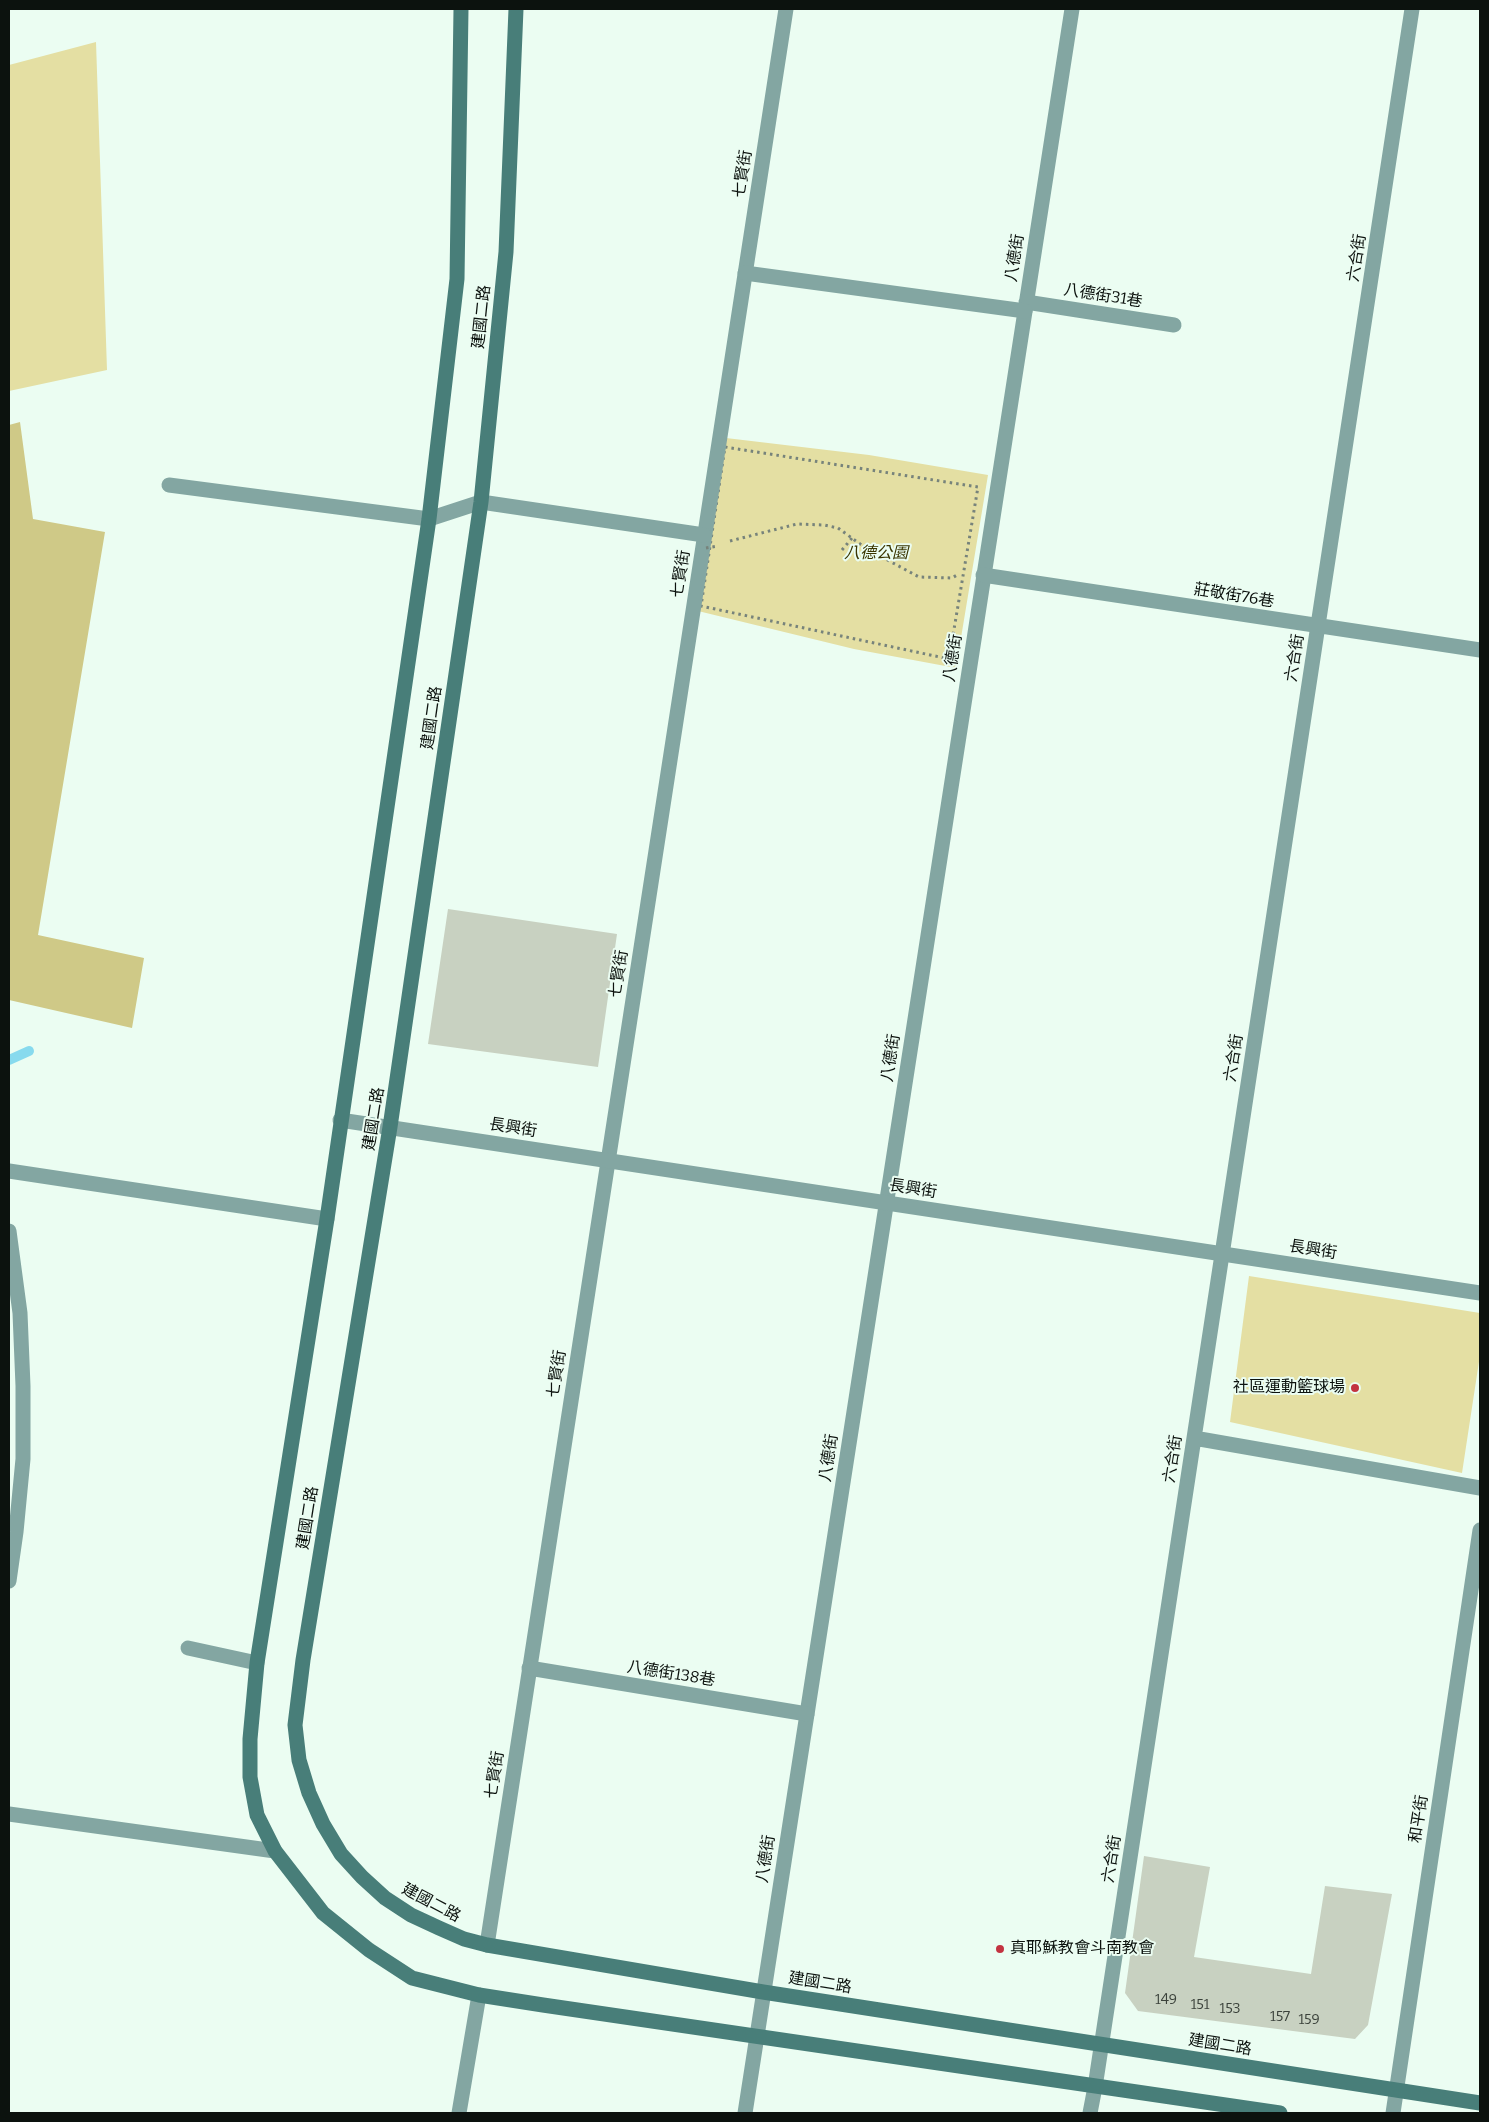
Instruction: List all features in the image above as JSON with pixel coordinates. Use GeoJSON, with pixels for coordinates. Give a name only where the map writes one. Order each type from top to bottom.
{"type":"FeatureCollection","features":[{"type":"Feature","properties":{"kind":"street","name":"建國二路"},"geometry":{"type":"LineString","coordinates":[[461,9],[457,279],[428,519],[326,1219],[257,1663],[250,1739],[250,1777],[257,1815],[275,1852],[323,1913],[369,1950],[412,1978],[479,1995],[1280,2113]]}},
{"type":"Feature","properties":{"kind":"street","name":"建國二路"},"geometry":{"type":"LineString","coordinates":[[516,9],[506,252],[481,502],[390,1127],[303,1660],[295,1725],[299,1760],[309,1793],[323,1824],[342,1854],[362,1877],[385,1898],[411,1915],[464,1939],[487,1945],[763,1992],[1480,2103]]}},
{"type":"Feature","properties":{"kind":"street","name":"七賢街"},"geometry":{"type":"LineString","coordinates":[[487,1945],[786,9]]}},
{"type":"Feature","properties":{"kind":"street","name":"八德街"},"geometry":{"type":"LineString","coordinates":[[745,2113],[1072,9]]}},
{"type":"Feature","properties":{"kind":"street","name":"六合街"},"geometry":{"type":"LineString","coordinates":[[1090,2113],[1412,9]]}},
{"type":"Feature","properties":{"kind":"street","name":"八德街31巷"},"geometry":{"type":"LineString","coordinates":[[745,273],[1174,325]]}},
{"type":"Feature","properties":{"kind":"street"},"geometry":{"type":"LineString","coordinates":[[169,485],[428,519],[481,502],[705,542]]}},
{"type":"Feature","properties":{"kind":"street","name":"莊敬街76巷"},"geometry":{"type":"LineString","coordinates":[[984,573],[1480,650]]}},
{"type":"Feature","properties":{"kind":"street","name":"長興街"},"geometry":{"type":"LineString","coordinates":[[340,1120],[1480,1293]]}},
{"type":"Feature","properties":{"kind":"street"},"geometry":{"type":"LineString","coordinates":[[9,1171],[326,1219]]}},
{"type":"Feature","properties":{"kind":"street"},"geometry":{"type":"LineString","coordinates":[[9,1231],[20,1313],[23,1459],[9,1581]]}},
{"type":"Feature","properties":{"kind":"street"},"geometry":{"type":"LineString","coordinates":[[1194,1438],[1480,1488]]}},
{"type":"Feature","properties":{"kind":"street","name":"和平街"},"geometry":{"type":"LineString","coordinates":[[1393,2113],[1480,1530]]}},
{"type":"Feature","properties":{"kind":"street"},"geometry":{"type":"LineString","coordinates":[[188,1648],[257,1663]]}},
{"type":"Feature","properties":{"kind":"street","name":"八德街138巷"},"geometry":{"type":"LineString","coordinates":[[529,1668],[807,1714]]}},
{"type":"Feature","properties":{"kind":"street"},"geometry":{"type":"LineString","coordinates":[[9,1814],[275,1852]]}},
{"type":"Feature","properties":{"kind":"street"},"geometry":{"type":"LineString","coordinates":[[459,2113],[479,1995]]}},
{"type":"Feature","properties":{"kind":"path"},"geometry":{"type":"LineString","coordinates":[[725,447],[978,487],[963,573],[949,659],[701,606],[725,447]]}},
{"type":"Feature","properties":{"kind":"path"},"geometry":{"type":"LineString","coordinates":[[705,542],[718,546],[740,538],[809,523],[838,528],[867,549],[919,577],[952,578],[963,573],[984,573]]}},
{"type":"Feature","properties":{"kind":"path"},"geometry":{"type":"LineString","coordinates":[[842,550],[852,538]]}},
{"type":"Feature","properties":{"kind":"green space"},"geometry":{"type":"Polygon","coordinates":[[[96,42],[107,370],[9,391],[9,65],[96,42]]]}},
{"type":"Feature","properties":{"kind":"green space","name":"八德公園"},"geometry":{"type":"Polygon","coordinates":[[[726,438],[869,455],[988,475],[956,668],[854,649],[698,611],[726,438]]]}},
{"type":"Feature","properties":{"kind":"green space","name":"社區運動籃球場"},"geometry":{"type":"Polygon","coordinates":[[[1249,1276],[1480,1313],[1480,1355],[1462,1473],[1230,1422],[1249,1276]]]}},
{"type":"Feature","properties":{"kind":"shaded area"},"geometry":{"type":"Polygon","coordinates":[[[20,422],[33,519],[105,532],[38,935],[144,958],[132,1028],[9,1000],[9,425],[20,422]]]}},
{"type":"Feature","properties":{"kind":"building"},"geometry":{"type":"Polygon","coordinates":[[[448,909],[617,934],[598,1067],[428,1044],[448,909]]]}},
{"type":"Feature","properties":{"kind":"building"},"geometry":{"type":"Polygon","coordinates":[[[1144,1856],[1210,1867],[1194,1957],[1311,1974],[1325,1886],[1392,1894],[1368,2025],[1355,2039],[1138,2011],[1125,1993],[1144,1856]]]}},
{"type":"Feature","properties":{"kind":"waterway"},"geometry":{"type":"LineString","coordinates":[[9,1060],[29,1051]]}},
{"type":"Feature","properties":{"kind":"place","name":"社區運動籃球場"},"geometry":{"type":"Point","coordinates":[1355,1388]}},
{"type":"Feature","properties":{"kind":"place","name":"真耶穌教會斗南教會"},"geometry":{"type":"Point","coordinates":[1000,1949]}}]}
